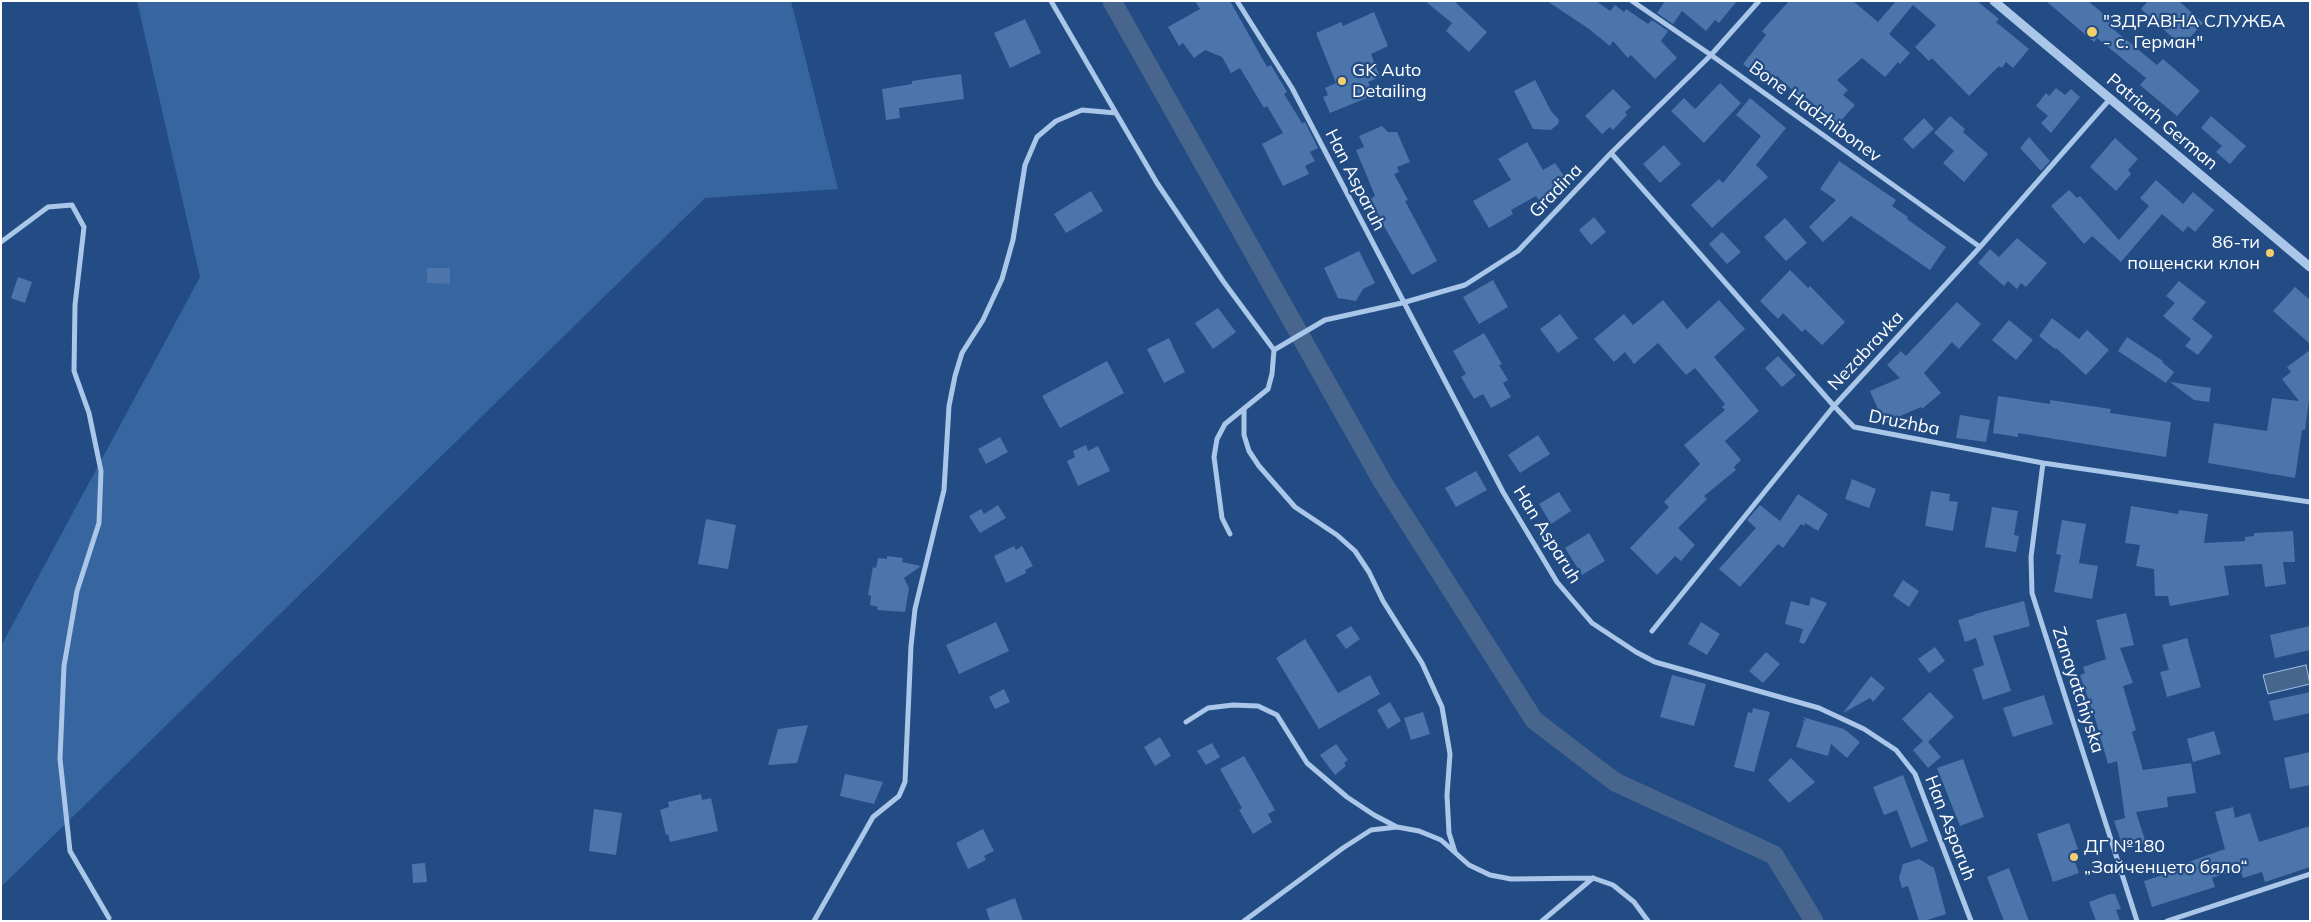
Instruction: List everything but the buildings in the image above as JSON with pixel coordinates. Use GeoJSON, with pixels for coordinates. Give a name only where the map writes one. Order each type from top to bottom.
{"type":"FeatureCollection","features":[{"type":"Feature","properties":{"kind":"street"},"geometry":{"type":"LineString","coordinates":[[1051,1],[1163,191],[1223,281],[1274,350],[1272,374],[1268,389],[1225,424],[1217,438],[1214,457],[1222,518],[1230,534]]}},
{"type":"Feature","properties":{"kind":"street","name":"Han Asparuh"},"geometry":{"type":"LineString","coordinates":[[1237,1],[1292,88],[1402,303],[1502,492],[1557,582],[1592,623],[1655,662],[1819,708],[1864,729],[1896,750],[1915,774],[1971,921]]}},
{"type":"Feature","properties":{"kind":"street","name":"Bone Hadzhibonev"},"geometry":{"type":"LineString","coordinates":[[1632,1],[1711,55],[1980,247]]}},
{"type":"Feature","properties":{"kind":"street","name":"Gradina"},"geometry":{"type":"LineString","coordinates":[[1274,350],[1325,320],[1402,303],[1465,285],[1518,251],[1611,153],[1711,55],[1759,1]]}},
{"type":"Feature","properties":{"kind":"street","name":"Patriarh German"},"geometry":{"type":"LineString","coordinates":[[1995,2],[2310,267]]}},
{"type":"Feature","properties":{"kind":"street","name":"Nezabravka"},"geometry":{"type":"LineString","coordinates":[[1652,631],[1834,406],[1980,247],[2110,99]]}},
{"type":"Feature","properties":{"kind":"street"},"geometry":{"type":"LineString","coordinates":[[814,921],[873,817],[899,796],[905,782],[911,646],[915,610],[944,490],[949,406],[962,353],[983,320],[1002,279],[1013,240],[1025,165],[1037,138],[1056,121],[1082,110],[1116,113]]}},
{"type":"Feature","properties":{"kind":"street","name":"Druzhba"},"geometry":{"type":"LineString","coordinates":[[1611,153],[1854,427],[2043,463],[2310,502]]}},
{"type":"Feature","properties":{"kind":"street"},"geometry":{"type":"LineString","coordinates":[[1,242],[48,206],[72,204],[84,227],[75,306],[74,371],[88,413],[101,471],[98,522],[77,591],[65,657],[60,759],[70,851],[108,918]]}},
{"type":"Feature","properties":{"kind":"street"},"geometry":{"type":"LineString","coordinates":[[1244,409],[1244,435],[1249,451],[1259,466],[1295,506],[1337,535],[1355,552],[1369,572],[1383,601],[1422,663],[1442,707],[1448,744],[1449,833],[1455,852]]}},
{"type":"Feature","properties":{"kind":"street","name":"Zanayatchiyska"},"geometry":{"type":"LineString","coordinates":[[2043,463],[2031,557],[2032,593],[2137,921]]}},
{"type":"Feature","properties":{"kind":"street"},"geometry":{"type":"LineString","coordinates":[[1186,722],[1208,708],[1233,705],[1258,706],[1278,715],[1307,763],[1347,797],[1374,815],[1397,827]]}},
{"type":"Feature","properties":{"kind":"street"},"geometry":{"type":"LineString","coordinates":[[1244,921],[1343,848],[1371,830],[1397,827],[1419,831],[1441,840],[1470,865],[1497,876],[1511,879],[1593,878],[1613,884],[1634,902],[1648,921]]}},
{"type":"Feature","properties":{"kind":"street"},"geometry":{"type":"LineString","coordinates":[[2167,921],[2310,874]]}},
{"type":"Feature","properties":{"kind":"street"},"geometry":{"type":"LineString","coordinates":[[1542,921],[1593,878]]}},
{"type":"Feature","properties":{"kind":"shaded area"},"geometry":{"type":"Polygon","coordinates":[[[137,1],[791,1],[838,189],[705,198],[1,887],[1,646],[200,277],[137,1]]]}},
{"type":"Feature","properties":{"kind":"shaded area"},"geometry":{"type":"Polygon","coordinates":[[[2306,665],[2310,684],[2268,694],[2263,675],[2306,665]]]}},
{"type":"Feature","properties":{"kind":"waterway"},"geometry":{"type":"LineString","coordinates":[[1112,1],[1382,481],[1534,720],[1615,782],[1774,855],[1814,921]]}},
{"type":"Feature","properties":{"kind":"place","name":"\"ЗДРАВНА СЛУЖБА - с. Герман\""},"geometry":{"type":"Point","coordinates":[2092,32]}},
{"type":"Feature","properties":{"kind":"place","name":"GK Auto Detailing"},"geometry":{"type":"Point","coordinates":[1342,81]}},
{"type":"Feature","properties":{"kind":"place","name":"86-ти пощенски клон"},"geometry":{"type":"Point","coordinates":[2270,253]}},
{"type":"Feature","properties":{"kind":"place","name":"ДГ №180 „Зайченцето бяло“"},"geometry":{"type":"Point","coordinates":[2074,857]}}]}
